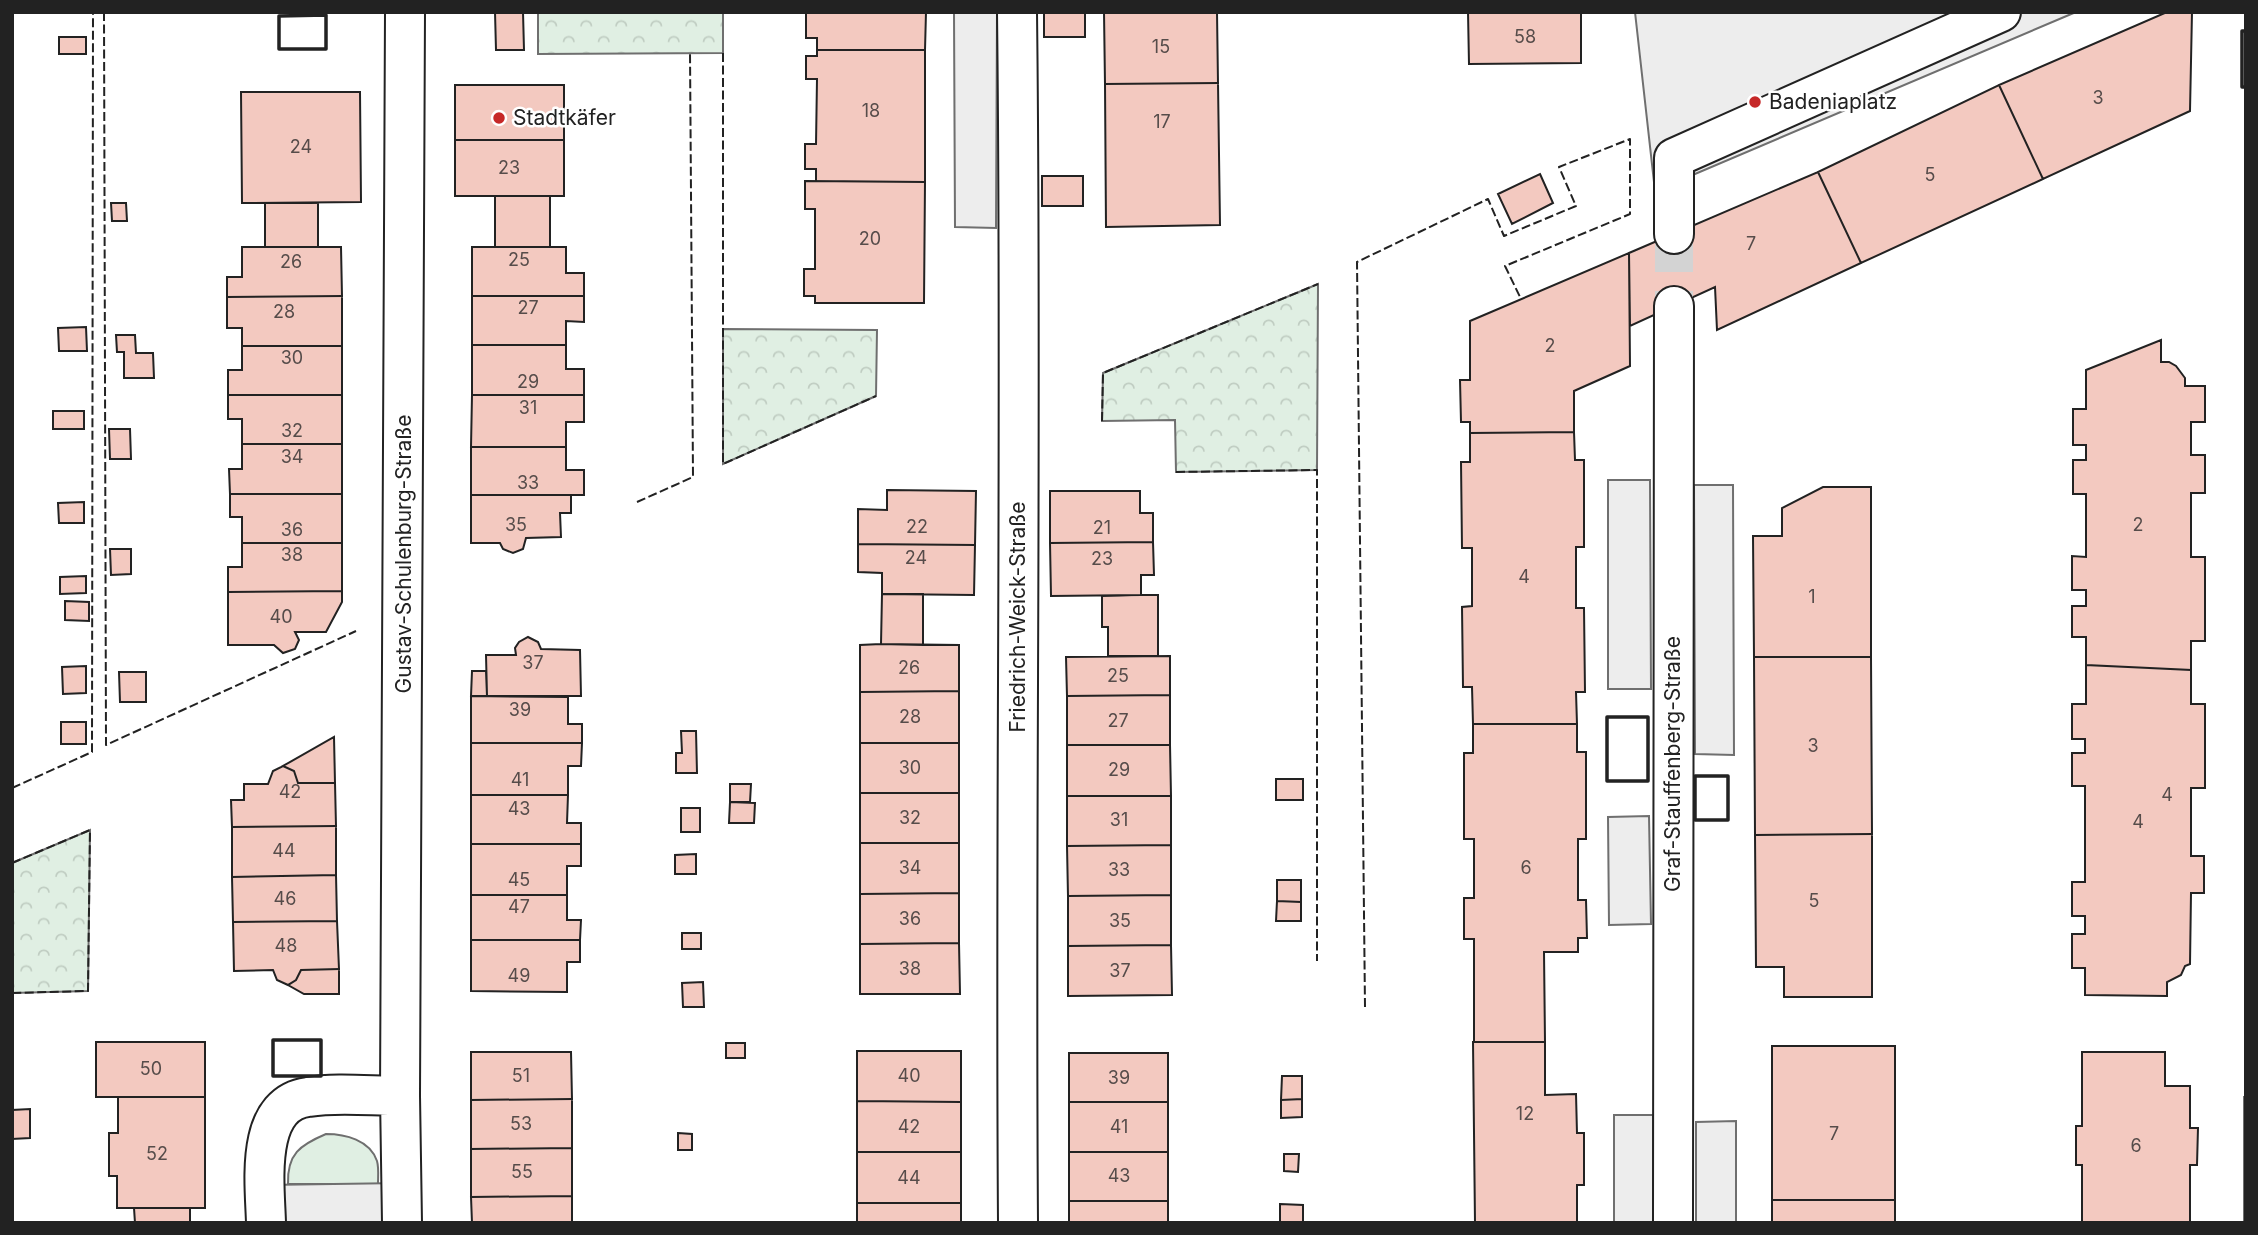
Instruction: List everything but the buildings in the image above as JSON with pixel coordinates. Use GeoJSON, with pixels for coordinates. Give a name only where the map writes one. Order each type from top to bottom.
{"type":"FeatureCollection","features":[{"type":"Feature","properties":{"kind":"street","name":"Gustav-Schulenburg-Straße"},"geometry":{"type":"LineString","coordinates":[[402,1223],[400,1096],[405,12]]}},
{"type":"Feature","properties":{"kind":"street","name":"Friedrich-Weick-Straße"},"geometry":{"type":"LineString","coordinates":[[1017,12],[1020,282],[1016,1024],[1018,1223]]}},
{"type":"Feature","properties":{"kind":"street"},"geometry":{"type":"LineString","coordinates":[[1674,234],[1674,158],[2001,12]]}},
{"type":"Feature","properties":{"kind":"street","name":"Graf-Stauffenberg-Straße"},"geometry":{"type":"LineString","coordinates":[[1673,1223],[1674,306]]}},
{"type":"Feature","properties":{"kind":"street"},"geometry":{"type":"LineString","coordinates":[[266,1223],[266,1149],[270,1129],[279,1113],[291,1102],[307,1097],[400,1096]]}},
{"type":"Feature","properties":{"kind":"green space"},"geometry":{"type":"Polygon","coordinates":[[[538,12],[723,12],[723,53],[538,54],[538,12]]]}},
{"type":"Feature","properties":{"kind":"green space"},"geometry":{"type":"Polygon","coordinates":[[[1318,284],[1317,470],[1176,472],[1175,420],[1102,421],[1103,373],[1318,284]]]}},
{"type":"Feature","properties":{"kind":"green space"},"geometry":{"type":"Polygon","coordinates":[[[723,329],[877,330],[876,396],[723,464],[723,329]]]}},
{"type":"Feature","properties":{"kind":"green space"},"geometry":{"type":"Polygon","coordinates":[[[90,830],[88,991],[12,993],[12,863],[90,830]]]}},
{"type":"Feature","properties":{"kind":"green space"},"geometry":{"type":"Polygon","coordinates":[[[326,1134],[349,1137],[369,1148],[377,1161],[378,1184],[288,1184],[290,1165],[297,1152],[309,1142],[326,1134]]]}},
{"type":"Feature","properties":{"kind":"shaded area"},"geometry":{"type":"Polygon","coordinates":[[[954,12],[997,12],[996,228],[955,227],[954,12]]]}},
{"type":"Feature","properties":{"kind":"shaded area","name":"Badeniaplatz"},"geometry":{"type":"Polygon","coordinates":[[[1635,12],[2076,12],[1655,191],[1635,12]]]}},
{"type":"Feature","properties":{"kind":"shaded area"},"geometry":{"type":"Polygon","coordinates":[[[1608,480],[1650,480],[1651,689],[1608,689],[1608,480]]]}},
{"type":"Feature","properties":{"kind":"shaded area"},"geometry":{"type":"Polygon","coordinates":[[[1694,485],[1733,485],[1734,755],[1695,754],[1694,485]]]}},
{"type":"Feature","properties":{"kind":"shaded area"},"geometry":{"type":"Polygon","coordinates":[[[1649,816],[1651,924],[1609,925],[1608,817],[1649,816]]]}},
{"type":"Feature","properties":{"kind":"shaded area"},"geometry":{"type":"Polygon","coordinates":[[[2246,1097],[2246,1223],[2244,1223],[2246,1097]]]}},
{"type":"Feature","properties":{"kind":"shaded area"},"geometry":{"type":"Polygon","coordinates":[[[1614,1115],[1653,1115],[1653,1223],[1614,1223],[1614,1115]]]}},
{"type":"Feature","properties":{"kind":"shaded area"},"geometry":{"type":"Polygon","coordinates":[[[1736,1121],[1736,1223],[1696,1223],[1696,1122],[1736,1121]]]}},
{"type":"Feature","properties":{"kind":"shaded area"},"geometry":{"type":"Polygon","coordinates":[[[402,1183],[402,1223],[266,1223],[265,1185],[402,1183]]]}},
{"type":"Feature","properties":{"kind":"tunnel"},"geometry":{"type":"LineString","coordinates":[[1674,234],[1674,306]]}},
{"type":"Feature","properties":{"kind":"fence"},"geometry":{"type":"LineString","coordinates":[[12,788],[92,752],[93,12]]}},
{"type":"Feature","properties":{"kind":"fence"},"geometry":{"type":"LineString","coordinates":[[104,12],[106,745],[356,631]]}},
{"type":"Feature","properties":{"kind":"fence"},"geometry":{"type":"LineString","coordinates":[[637,502],[693,477],[690,53]]}},
{"type":"Feature","properties":{"kind":"fence"},"geometry":{"type":"LineString","coordinates":[[723,53],[723,464],[876,396]]}},
{"type":"Feature","properties":{"kind":"fence"},"geometry":{"type":"LineString","coordinates":[[1365,1007],[1357,262],[1488,199],[1504,236],[1576,206],[1559,167],[1630,139],[1630,214],[1505,266],[1521,299]]}},
{"type":"Feature","properties":{"kind":"fence"},"geometry":{"type":"LineString","coordinates":[[1102,421],[1103,373],[1318,284]]}},
{"type":"Feature","properties":{"kind":"fence"},"geometry":{"type":"LineString","coordinates":[[1176,472],[1317,470],[1317,961]]}},
{"type":"Feature","properties":{"kind":"fence"},"geometry":{"type":"LineString","coordinates":[[12,863],[90,830],[88,991],[12,993]]}},
{"type":"Feature","properties":{"kind":"wall"},"geometry":{"type":"LineString","coordinates":[[326,15],[326,49],[279,49],[279,16],[326,15]]}},
{"type":"Feature","properties":{"kind":"wall"},"geometry":{"type":"LineString","coordinates":[[2246,31],[2242,31],[2242,87],[2246,87]]}},
{"type":"Feature","properties":{"kind":"wall"},"geometry":{"type":"LineString","coordinates":[[2246,588],[2246,642]]}},
{"type":"Feature","properties":{"kind":"wall"},"geometry":{"type":"LineString","coordinates":[[1607,717],[1648,717],[1648,781],[1607,781],[1607,717]]}},
{"type":"Feature","properties":{"kind":"wall"},"geometry":{"type":"LineString","coordinates":[[2246,747],[2246,801]]}},
{"type":"Feature","properties":{"kind":"wall"},"geometry":{"type":"LineString","coordinates":[[1695,776],[1728,776],[1728,820],[1695,820],[1695,776]]}},
{"type":"Feature","properties":{"kind":"wall"},"geometry":{"type":"LineString","coordinates":[[273,1040],[321,1040],[321,1076],[273,1076],[273,1040]]}},
{"type":"Feature","properties":{"kind":"place","name":"Badeniaplatz"},"geometry":{"type":"Point","coordinates":[1755,102]}},
{"type":"Feature","properties":{"kind":"place","name":"Stadtkäfer"},"geometry":{"type":"Point","coordinates":[499,118]}}]}
